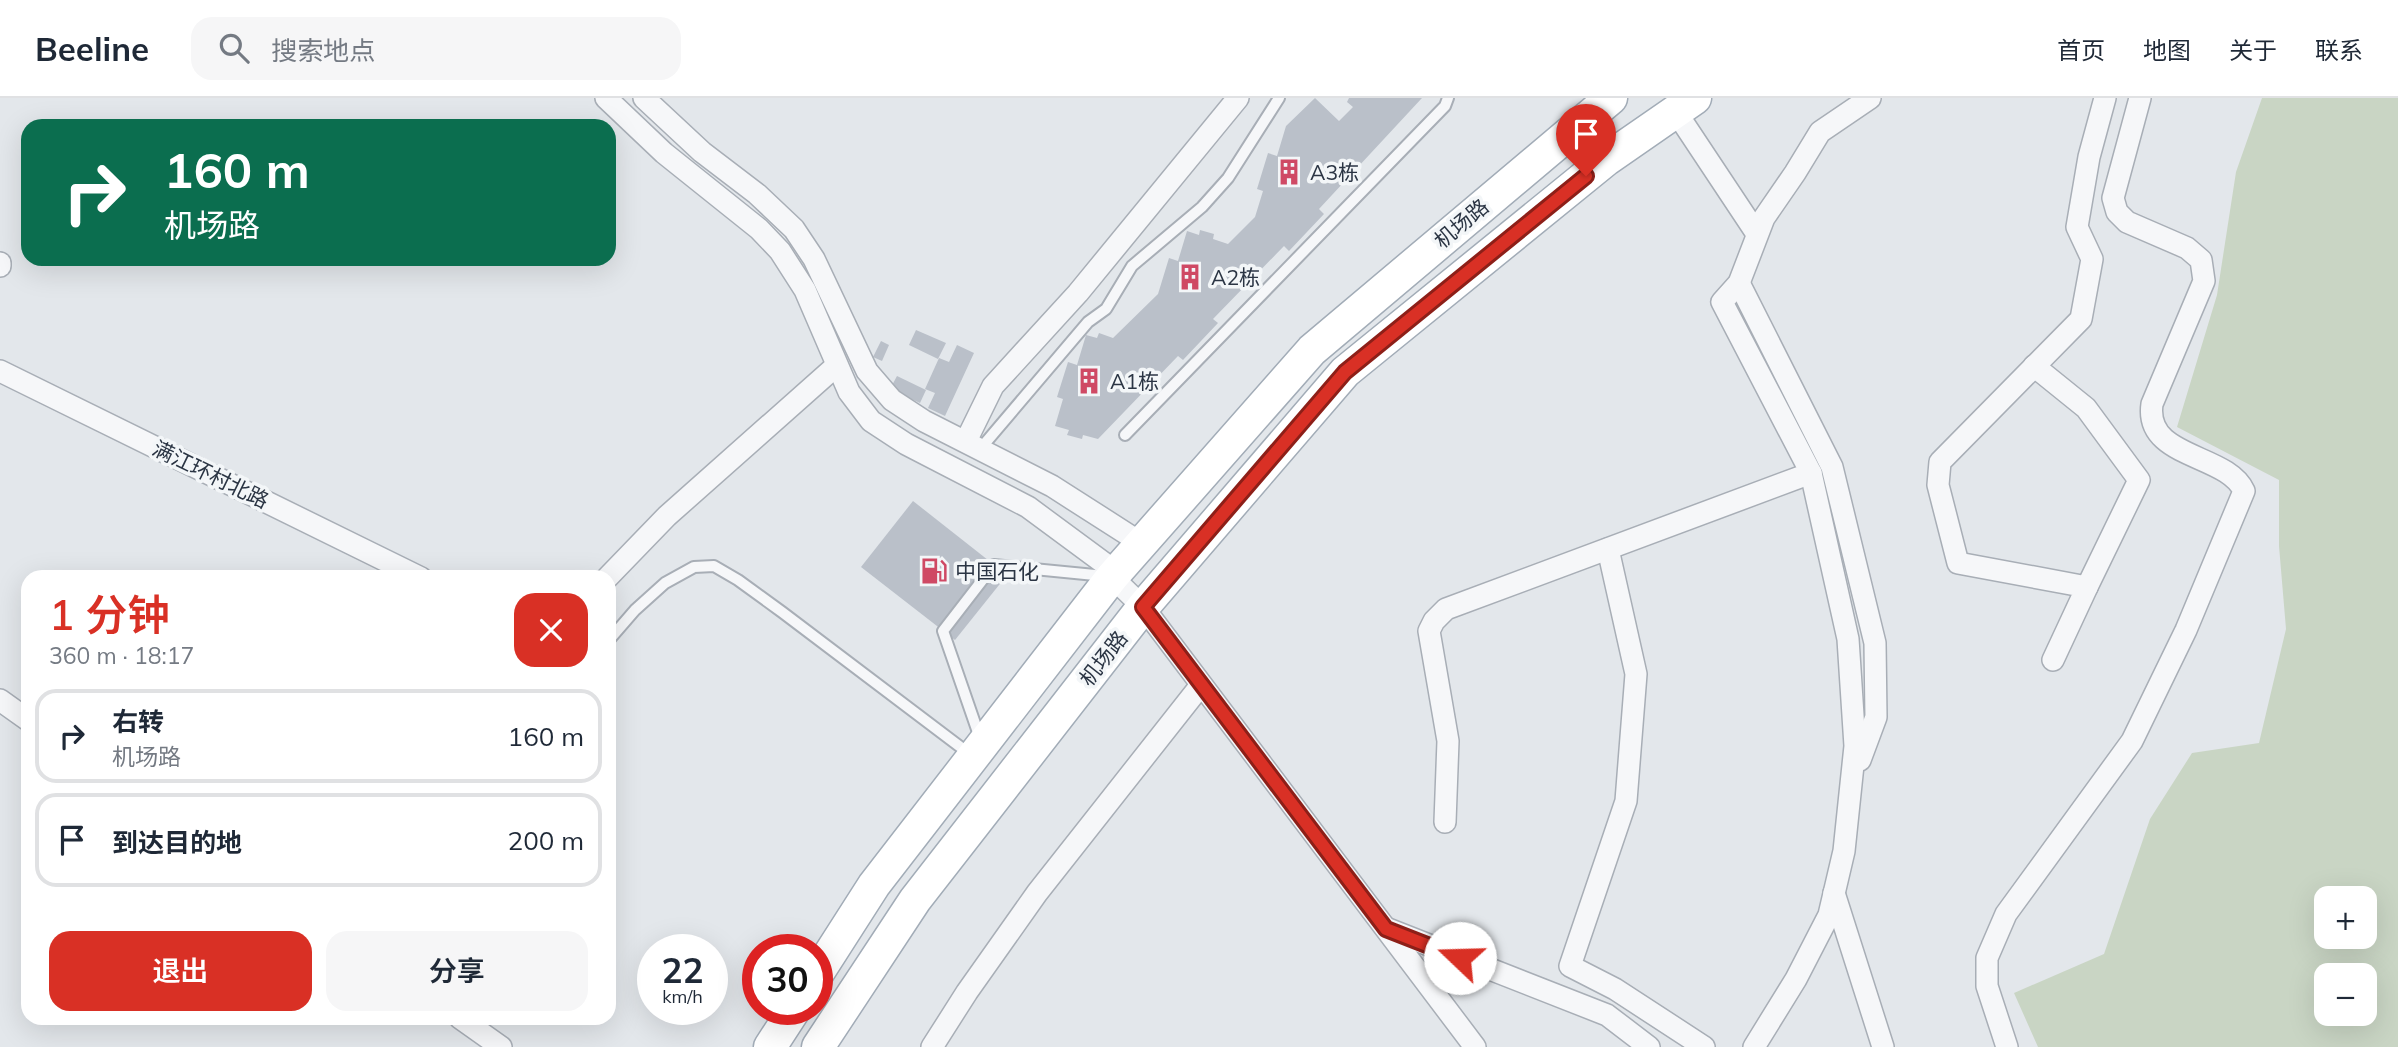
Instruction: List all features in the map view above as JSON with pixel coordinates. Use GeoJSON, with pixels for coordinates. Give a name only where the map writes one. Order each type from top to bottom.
{"type":"FeatureCollection","features":[{"type":"Feature","properties":{"kind":"main road","name":"机场路"},"geometry":{"type":"LineString","coordinates":[[833,949],[874,885],[1114,574],[1312,350],[1611,98]]}},
{"type":"Feature","properties":{"kind":"main road","name":"机场路"},"geometry":{"type":"LineString","coordinates":[[818,1047],[915,900],[1143,607],[1345,372],[1606,159],[1685,105]]}},
{"type":"Feature","properties":{"kind":"main road"},"geometry":{"type":"LineString","coordinates":[[770,1047],[784,1025]]}},
{"type":"Feature","properties":{"kind":"street"},"geometry":{"type":"LineString","coordinates":[[606,98],[673,160],[759,229],[780,251],[805,290],[836,366],[857,405],[883,430],[1028,507],[1114,574],[1143,607],[1475,1047]]}},
{"type":"Feature","properties":{"kind":"street"},"geometry":{"type":"LineString","coordinates":[[643,98],[702,152],[757,194],[794,229],[814,259],[867,371],[881,390],[904,409],[1073,498],[1141,543]]}},
{"type":"Feature","properties":{"kind":"street"},"geometry":{"type":"LineString","coordinates":[[974,445],[993,386],[1078,293],[1238,98]]}},
{"type":"Feature","properties":{"kind":"street"},"geometry":{"type":"LineString","coordinates":[[1754,1047],[1796,979],[1829,915],[1844,851],[1855,746],[1848,639],[1811,473],[1722,302],[1739,283],[1764,218],[1820,132],[1870,98]]}},
{"type":"Feature","properties":{"kind":"street"},"geometry":{"type":"LineString","coordinates":[[2087,587],[1958,563],[1938,485],[1940,462],[2081,319],[2092,259],[2077,227],[2088,156],[2105,98]]}},
{"type":"Feature","properties":{"kind":"street"},"geometry":{"type":"LineString","coordinates":[[2007,1047],[1987,986],[1987,958],[2006,914],[2132,741],[2186,630],[2244,491],[2238,479],[2171,445],[2157,431],[2150,418],[2152,404],[2204,281],[2201,260],[2187,248],[2127,222],[2117,212],[2113,198],[2140,98]]}},
{"type":"Feature","properties":{"kind":"street"},"geometry":{"type":"LineString","coordinates":[[1685,105],[1758,234]]}},
{"type":"Feature","properties":{"kind":"street"},"geometry":{"type":"LineString","coordinates":[[1739,283],[1832,467],[1875,643],[1876,717],[1852,782]]}},
{"type":"Feature","properties":{"kind":"street"},"geometry":{"type":"LineString","coordinates":[[615,570],[667,516],[836,366]]}},
{"type":"Feature","properties":{"kind":"street"},"geometry":{"type":"LineString","coordinates":[[2034,366],[2086,408],[2139,480],[2053,660]]}},
{"type":"Feature","properties":{"kind":"street","name":"满江环村北路"},"geometry":{"type":"LineString","coordinates":[[0,371],[405,570]]}},
{"type":"Feature","properties":{"kind":"street"},"geometry":{"type":"LineString","coordinates":[[1445,822],[1448,741],[1429,631],[1434,621],[1446,609],[1811,473]]}},
{"type":"Feature","properties":{"kind":"street"},"geometry":{"type":"LineString","coordinates":[[1608,549],[1636,674],[1626,801],[1570,966],[1615,989],[1704,1047]]}},
{"type":"Feature","properties":{"kind":"street"},"geometry":{"type":"LineString","coordinates":[[932,1047],[1037,893],[1201,685]]}},
{"type":"Feature","properties":{"kind":"street"},"geometry":{"type":"LineString","coordinates":[[0,701],[21,715]]}},
{"type":"Feature","properties":{"kind":"street"},"geometry":{"type":"LineString","coordinates":[[1834,893],[1883,1047]]}},
{"type":"Feature","properties":{"kind":"street"},"geometry":{"type":"LineString","coordinates":[[1386,929],[1607,1015],[1649,1047]]}},
{"type":"Feature","properties":{"kind":"street"},"geometry":{"type":"LineString","coordinates":[[470,1025],[501,1047]]}},
{"type":"Feature","properties":{"kind":"lane"},"geometry":{"type":"LineString","coordinates":[[974,445],[1088,322],[1105,309],[1132,267],[1202,207],[1228,178],[1279,98]]}},
{"type":"Feature","properties":{"kind":"lane"},"geometry":{"type":"LineString","coordinates":[[1125,435],[1445,106],[1448,98]]}},
{"type":"Feature","properties":{"kind":"lane"},"geometry":{"type":"LineString","coordinates":[[978,751],[943,631],[994,565],[1114,574]]}},
{"type":"Feature","properties":{"kind":"lane"},"geometry":{"type":"LineString","coordinates":[[616,632],[665,583],[694,567],[714,566],[738,580],[978,751]]}},
{"type":"Feature","properties":{"kind":"green space"},"geometry":{"type":"Polygon","coordinates":[[[2262,98],[2398,98],[2398,1047],[2038,1047],[2014,993],[2104,954],[2150,819],[2192,753],[2259,743],[2286,629],[2279,546],[2279,480],[2177,427],[2217,295],[2236,172],[2262,98]]]}},
{"type":"Feature","properties":{"kind":"building"},"geometry":{"type":"Polygon","coordinates":[[[1315,98],[1339,121],[1353,107],[1347,102],[1349,98],[1422,98],[1319,209],[1324,214],[1289,251],[1284,246],[1213,319],[1218,323],[1183,360],[1178,356],[1098,439],[1067,435],[1069,430],[1055,426],[1063,399],[1057,397],[1068,362],[1077,365],[1086,335],[1097,338],[1099,333],[1113,338],[1158,294],[1169,258],[1178,261],[1187,231],[1199,235],[1200,230],[1214,234],[1213,239],[1228,244],[1255,217],[1263,191],[1257,189],[1268,153],[1277,156],[1286,126],[1315,98]]]}},
{"type":"Feature","properties":{"kind":"building"},"geometry":{"type":"Polygon","coordinates":[[[916,330],[946,343],[938,359],[909,345],[916,330]]]}},
{"type":"Feature","properties":{"kind":"building"},"geometry":{"type":"Polygon","coordinates":[[[881,341],[889,345],[882,361],[873,357],[881,341]]]}},
{"type":"Feature","properties":{"kind":"building"},"geometry":{"type":"Polygon","coordinates":[[[957,345],[974,353],[945,416],[928,408],[935,393],[925,389],[939,358],[949,362],[957,345]]]}},
{"type":"Feature","properties":{"kind":"building"},"geometry":{"type":"Polygon","coordinates":[[[897,376],[926,390],[920,403],[890,389],[897,376]]]}},
{"type":"Feature","properties":{"kind":"building","name":"中国石化"},"geometry":{"type":"Polygon","coordinates":[[[913,501],[1007,575],[955,640],[861,567],[913,501]]]}},
{"type":"Feature","properties":{"kind":"place","name":"A3栋"},"geometry":{"type":"Point","coordinates":[1289,172]}},
{"type":"Feature","properties":{"kind":"place","name":"A2栋"},"geometry":{"type":"Point","coordinates":[1190,277]}},
{"type":"Feature","properties":{"kind":"place","name":"A1栋"},"geometry":{"type":"Point","coordinates":[1089,381]}},
{"type":"Feature","properties":{"kind":"place","name":"中国石化"},"geometry":{"type":"Point","coordinates":[934,571]}},
{"type":"Feature","properties":{"kind":"route"},"geometry":{"type":"LineString","coordinates":[[1460,958],[1386,929],[1143,607],[1345,372],[1586,176]]}}]}
